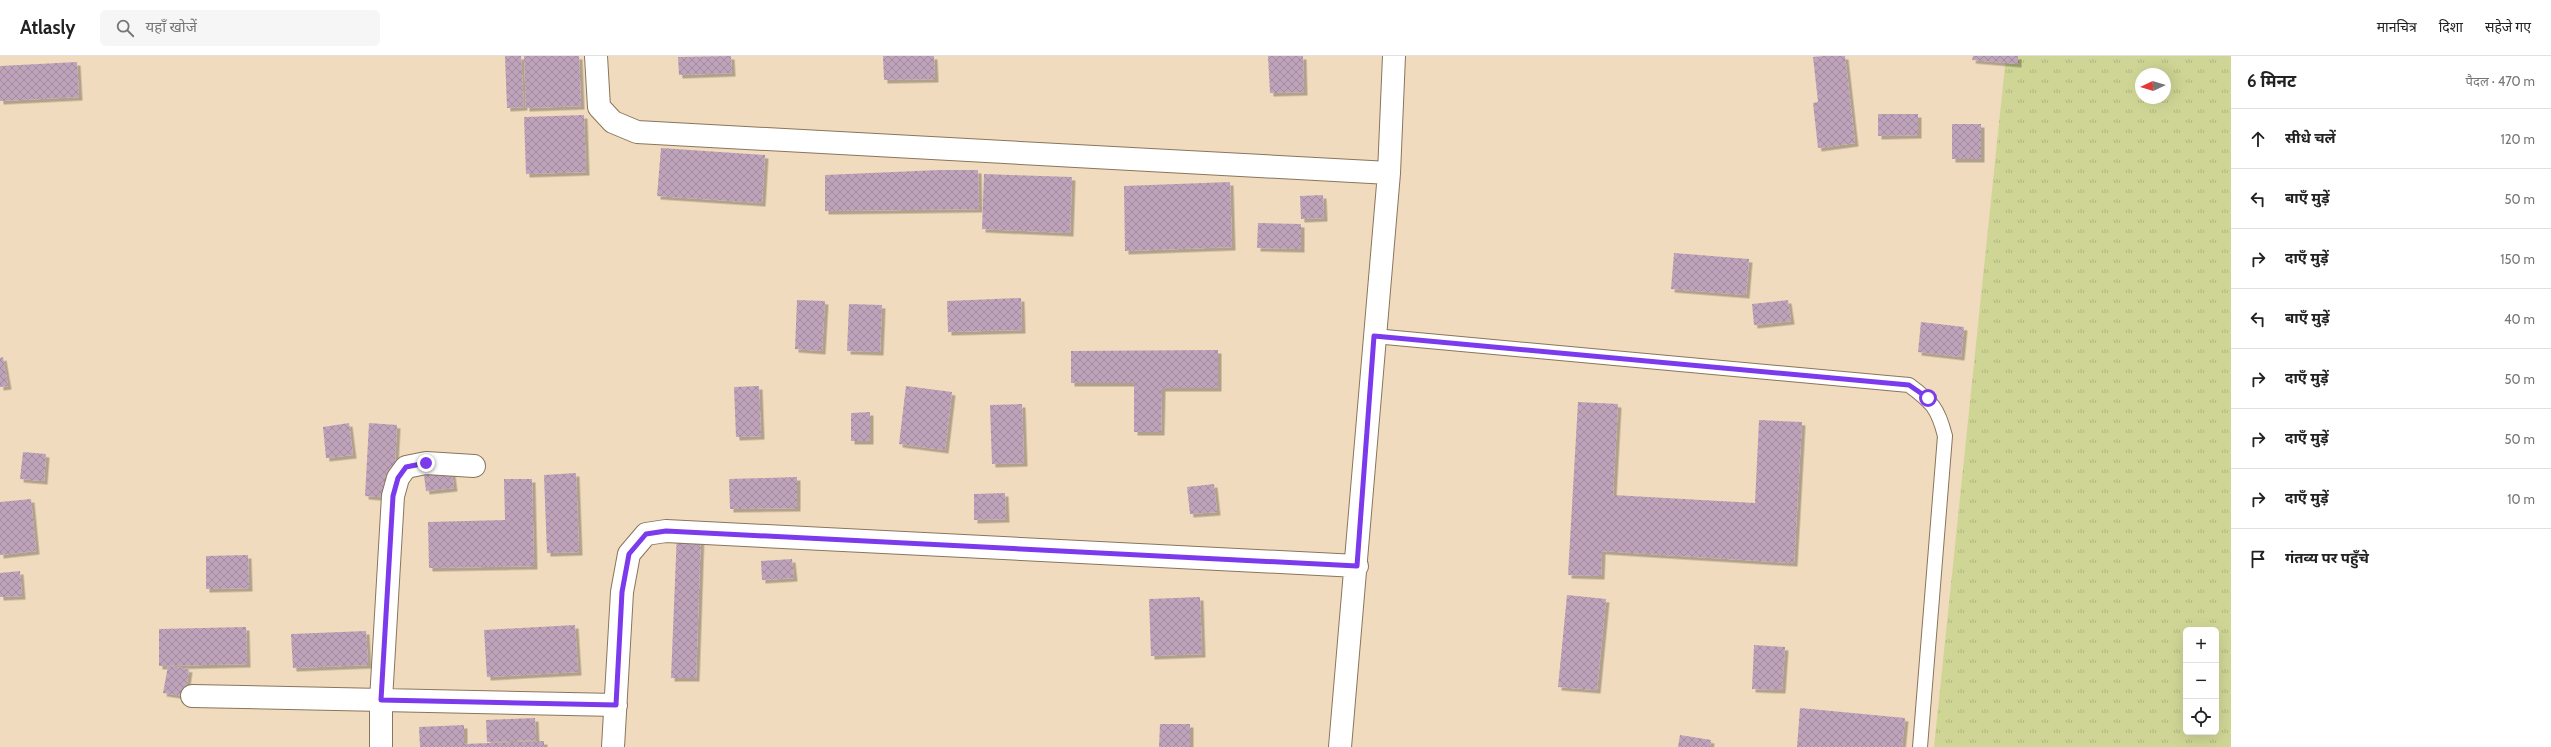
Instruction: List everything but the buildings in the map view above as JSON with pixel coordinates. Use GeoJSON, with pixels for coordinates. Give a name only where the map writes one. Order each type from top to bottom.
{"type":"FeatureCollection","features":[{"type":"Feature","properties":{"kind":"street"},"geometry":{"type":"LineString","coordinates":[[596,56],[599,107],[613,122],[637,132],[1390,173]]}},
{"type":"Feature","properties":{"kind":"street"},"geometry":{"type":"LineString","coordinates":[[1340,747],[1357,566],[1374,336],[1390,173],[1394,56]]}},
{"type":"Feature","properties":{"kind":"street"},"geometry":{"type":"LineString","coordinates":[[381,747],[381,700],[393,496],[398,478],[406,467],[426,463],[474,466]]}},
{"type":"Feature","properties":{"kind":"street"},"geometry":{"type":"LineString","coordinates":[[613,747],[622,592],[629,554],[646,534],[666,531],[1357,566]]}},
{"type":"Feature","properties":{"kind":"street"},"geometry":{"type":"LineString","coordinates":[[192,696],[616,705]]}},
{"type":"Feature","properties":{"kind":"lane"},"geometry":{"type":"LineString","coordinates":[[1374,336],[1909,385],[1928,398],[1939,412],[1945,436],[1920,747]]}},
{"type":"Feature","properties":{"kind":"green space"},"geometry":{"type":"Polygon","coordinates":[[[2006,56],[2231,56],[2231,747],[1934,747],[2006,56]]]}},
{"type":"Feature","properties":{"kind":"route"},"geometry":{"type":"LineString","coordinates":[[426,463],[406,467],[398,478],[393,496],[381,700],[616,705],[622,592],[629,554],[646,534],[666,531],[1357,566],[1374,336],[1909,385],[1928,398]]}}]}
